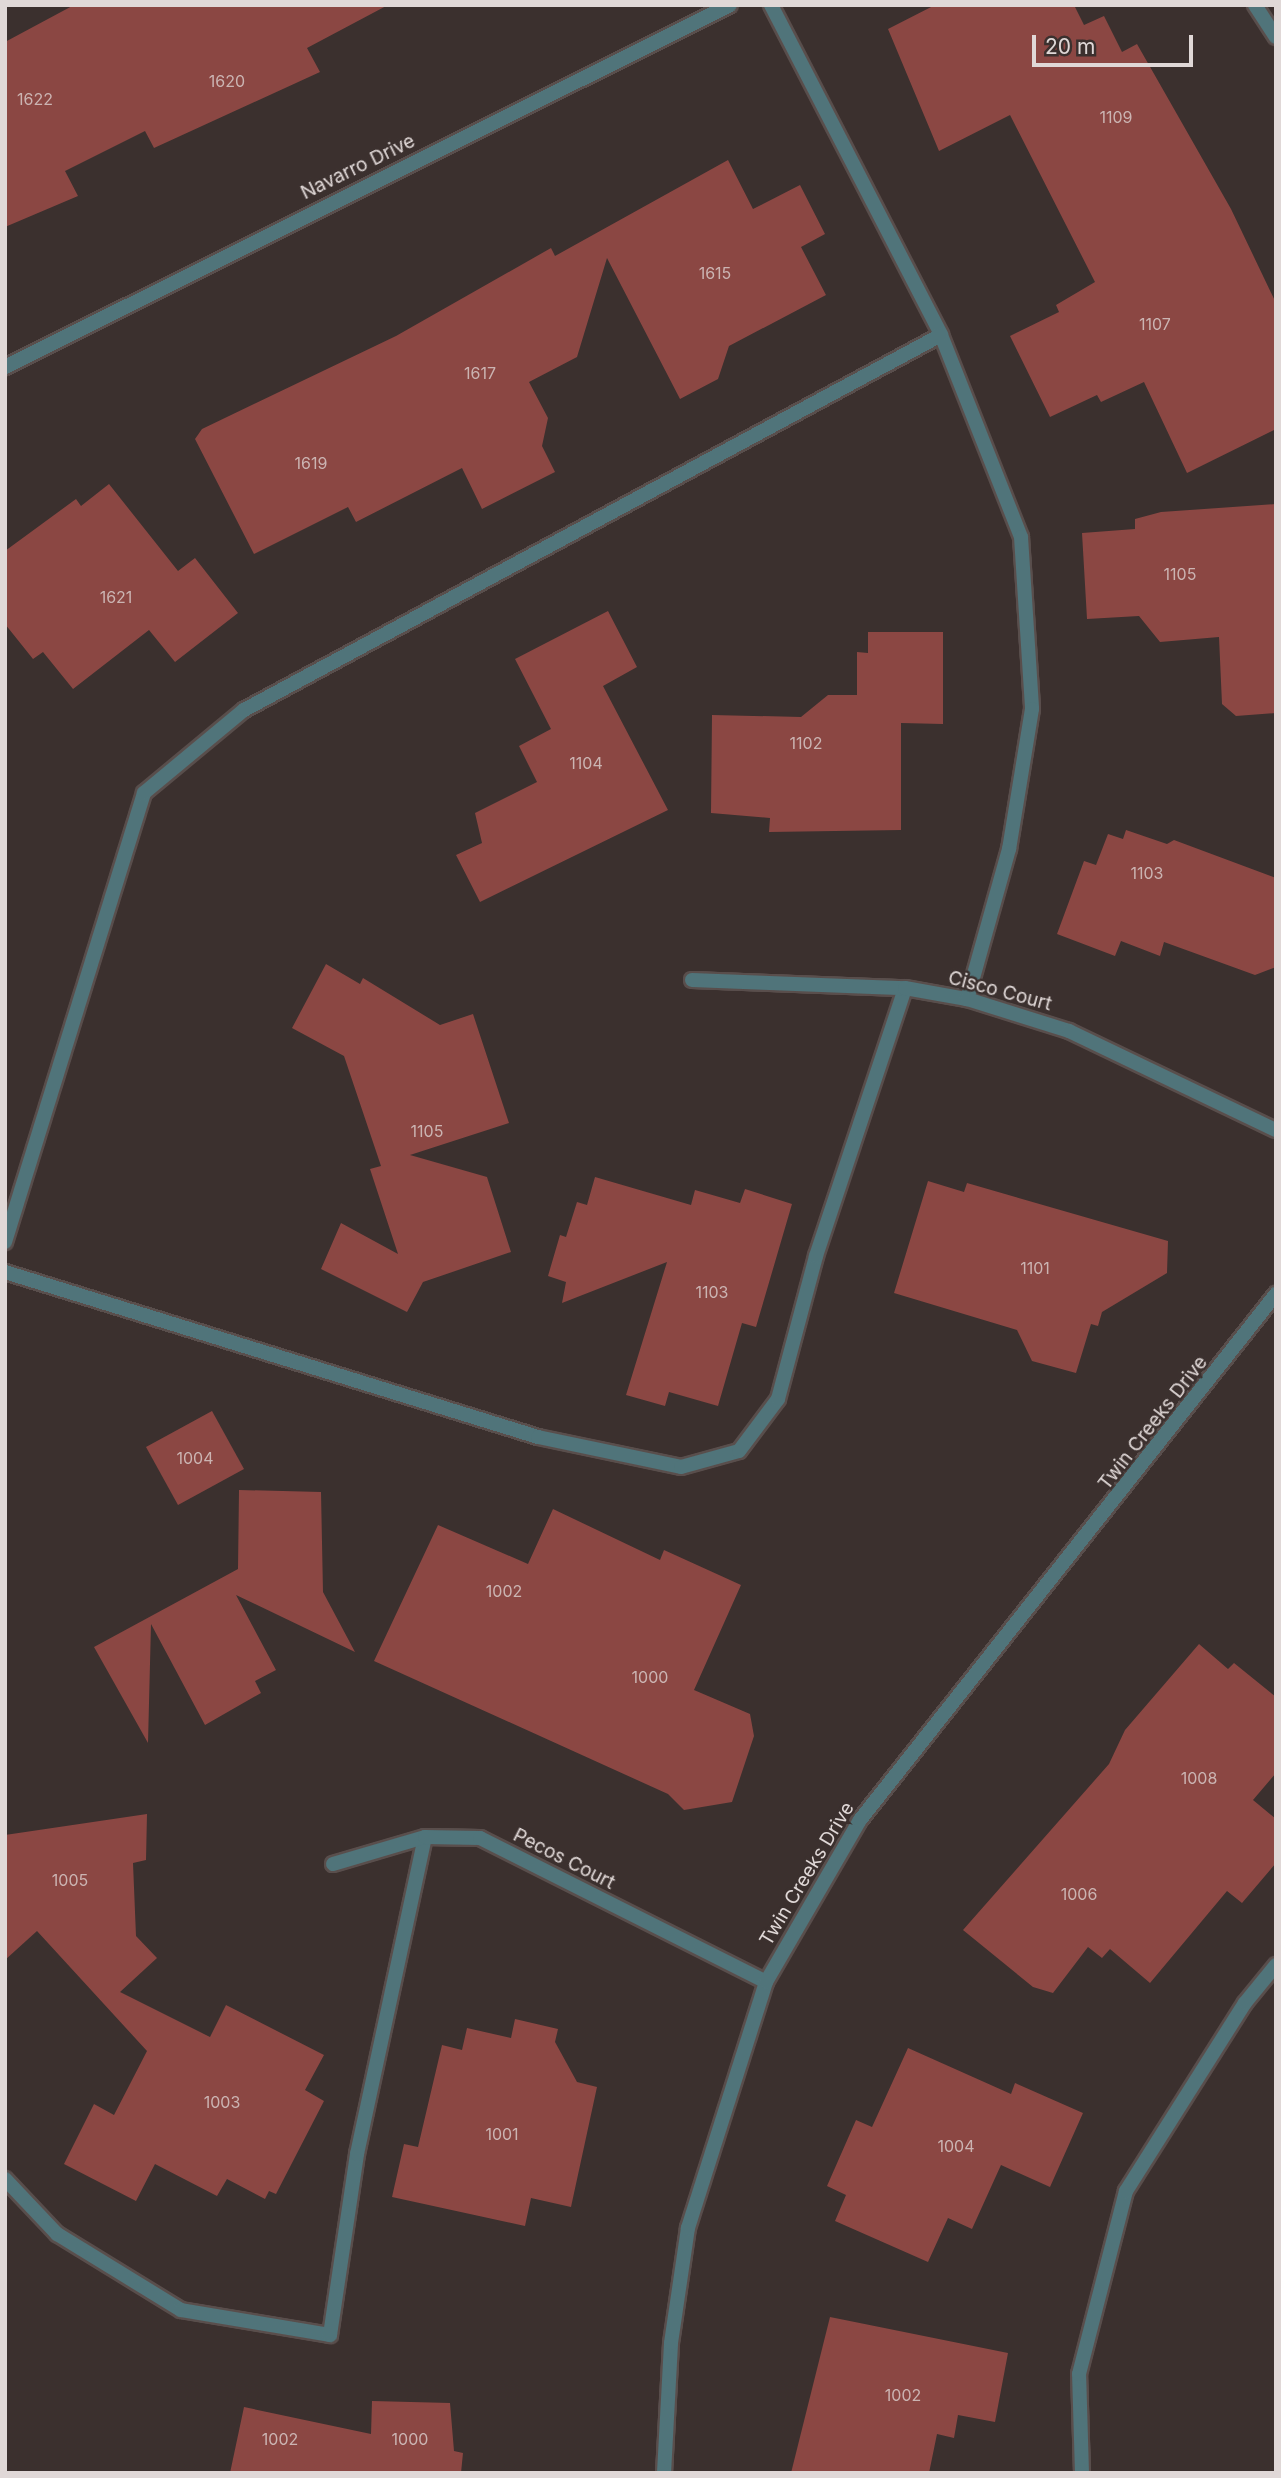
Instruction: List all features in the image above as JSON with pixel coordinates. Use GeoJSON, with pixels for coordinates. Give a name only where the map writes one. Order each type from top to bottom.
{"type":"FeatureCollection","features":[{"type":"Feature","properties":{"kind":"street","name":"Navarro Drive"},"geometry":{"type":"LineString","coordinates":[[5,367],[730,5]]}},
{"type":"Feature","properties":{"kind":"street"},"geometry":{"type":"LineString","coordinates":[[771,5],[942,335],[1021,537],[1032,709],[1009,849],[967,999]]}},
{"type":"Feature","properties":{"kind":"street"},"geometry":{"type":"LineString","coordinates":[[1255,5],[1276,37]]}},
{"type":"Feature","properties":{"kind":"street"},"geometry":{"type":"LineString","coordinates":[[5,1242],[144,793],[244,710],[942,335]]}},
{"type":"Feature","properties":{"kind":"street","name":"Cisco Court"},"geometry":{"type":"LineString","coordinates":[[692,980],[905,988],[967,999],[1069,1031],[1276,1130]]}},
{"type":"Feature","properties":{"kind":"street"},"geometry":{"type":"LineString","coordinates":[[5,1272],[538,1437],[681,1467],[739,1451],[778,1399],[816,1256],[905,988]]}},
{"type":"Feature","properties":{"kind":"street","name":"Twin Creeks Drive"},"geometry":{"type":"LineString","coordinates":[[664,2473],[671,2343],[688,2228],[766,1982],[860,1820],[1276,1294]]}},
{"type":"Feature","properties":{"kind":"street"},"geometry":{"type":"LineString","coordinates":[[5,2179],[57,2234],[181,2310],[330,2335],[357,2154],[425,1837]]}},
{"type":"Feature","properties":{"kind":"street","name":"Pecos Court"},"geometry":{"type":"LineString","coordinates":[[334,1864],[425,1837],[480,1838],[766,1982]]}},
{"type":"Feature","properties":{"kind":"street"},"geometry":{"type":"LineString","coordinates":[[1082,2473],[1079,2374],[1126,2191],[1245,2003],[1276,1965]]}},
{"type":"Feature","properties":{"kind":"building"},"geometry":{"type":"Polygon","coordinates":[[[74,5],[388,5],[307,48],[320,72],[154,148],[145,131],[65,171],[78,196],[5,227],[5,42],[74,5]]]}},
{"type":"Feature","properties":{"kind":"building"},"geometry":{"type":"Polygon","coordinates":[[[935,5],[1074,5],[1084,25],[1104,16],[1122,52],[1137,44],[1231,209],[1276,303],[1276,429],[1187,473],[1144,382],[1101,402],[1097,395],[1050,417],[1010,336],[1059,312],[1056,305],[1095,282],[1010,115],[939,151],[888,29],[935,5]]]}},
{"type":"Feature","properties":{"kind":"building"},"geometry":{"type":"Polygon","coordinates":[[[728,160],[753,209],[800,185],[825,234],[801,247],[826,295],[729,346],[718,379],[680,399],[607,258],[577,357],[529,382],[548,418],[542,446],[555,472],[482,509],[462,468],[356,522],[348,507],[254,554],[195,439],[202,429],[396,336],[551,248],[555,256],[728,160]]]}},
{"type":"Feature","properties":{"kind":"building"},"geometry":{"type":"Polygon","coordinates":[[[109,484],[178,571],[195,558],[238,613],[175,662],[149,630],[73,689],[43,652],[33,659],[5,624],[5,551],[76,499],[81,506],[109,484]]]}},
{"type":"Feature","properties":{"kind":"building"},"geometry":{"type":"Polygon","coordinates":[[[1276,504],[1276,713],[1236,716],[1222,704],[1219,637],[1160,642],[1139,616],[1087,619],[1082,533],[1135,529],[1135,519],[1161,512],[1276,504]]]}},
{"type":"Feature","properties":{"kind":"building"},"geometry":{"type":"Polygon","coordinates":[[[608,611],[637,667],[603,686],[668,810],[480,902],[456,855],[482,843],[475,813],[537,782],[519,746],[551,729],[515,659],[608,611]]]}},
{"type":"Feature","properties":{"kind":"building"},"geometry":{"type":"Polygon","coordinates":[[[868,632],[943,632],[943,724],[901,723],[901,830],[769,832],[770,818],[711,813],[712,715],[801,717],[828,695],[857,695],[857,652],[868,653],[868,632]]]}},
{"type":"Feature","properties":{"kind":"building"},"geometry":{"type":"Polygon","coordinates":[[[1126,830],[1167,844],[1174,840],[1276,878],[1276,967],[1255,975],[1164,942],[1160,956],[1121,941],[1115,956],[1057,934],[1084,861],[1096,865],[1108,834],[1123,839],[1126,830]]]}},
{"type":"Feature","properties":{"kind":"building"},"geometry":{"type":"Polygon","coordinates":[[[326,964],[360,984],[363,978],[440,1025],[473,1014],[509,1123],[410,1155],[487,1177],[511,1252],[423,1282],[407,1312],[321,1269],[341,1223],[398,1254],[370,1169],[381,1166],[344,1056],[292,1028],[326,964]]]}},
{"type":"Feature","properties":{"kind":"building"},"geometry":{"type":"Polygon","coordinates":[[[595,1177],[691,1205],[695,1190],[740,1203],[745,1189],[792,1204],[756,1327],[742,1323],[718,1406],[669,1392],[665,1406],[626,1395],[667,1262],[562,1303],[566,1282],[548,1276],[560,1235],[566,1237],[577,1202],[587,1205],[595,1177]]]}},
{"type":"Feature","properties":{"kind":"building"},"geometry":{"type":"Polygon","coordinates":[[[928,1181],[964,1192],[967,1183],[1168,1241],[1167,1273],[1102,1312],[1098,1326],[1091,1324],[1076,1373],[1032,1361],[1017,1330],[894,1293],[928,1181]]]}},
{"type":"Feature","properties":{"kind":"building"},"geometry":{"type":"Polygon","coordinates":[[[212,1411],[244,1469],[178,1505],[146,1447],[212,1411]]]}},
{"type":"Feature","properties":{"kind":"building"},"geometry":{"type":"Polygon","coordinates":[[[239,1490],[321,1492],[323,1592],[355,1652],[236,1595],[276,1670],[255,1681],[261,1693],[205,1725],[151,1624],[148,1743],[94,1647],[238,1569],[239,1490]]]}},
{"type":"Feature","properties":{"kind":"building"},"geometry":{"type":"Polygon","coordinates":[[[553,1509],[660,1560],[664,1550],[741,1585],[694,1690],[750,1714],[754,1736],[732,1802],[684,1810],[668,1794],[374,1661],[438,1525],[528,1564],[553,1509]]]}},
{"type":"Feature","properties":{"kind":"building"},"geometry":{"type":"Polygon","coordinates":[[[1199,1644],[1228,1669],[1234,1663],[1276,1697],[1276,1773],[1253,1800],[1276,1819],[1276,1863],[1242,1903],[1227,1891],[1150,1983],[1110,1949],[1102,1958],[1088,1947],[1053,1993],[1033,1987],[963,1930],[1109,1764],[1125,1730],[1199,1644]]]}},
{"type":"Feature","properties":{"kind":"building"},"geometry":{"type":"Polygon","coordinates":[[[147,1814],[146,1860],[133,1863],[136,1936],[157,1958],[120,1992],[210,2037],[226,2005],[324,2055],[305,2090],[324,2101],[276,2194],[269,2191],[265,2199],[227,2179],[217,2196],[155,2164],[136,2201],[64,2164],[94,2104],[114,2115],[147,2051],[37,1931],[5,1960],[5,1835],[147,1814]]]}},
{"type":"Feature","properties":{"kind":"building"},"geometry":{"type":"Polygon","coordinates":[[[515,2019],[558,2029],[555,2042],[577,2082],[597,2087],[571,2207],[531,2198],[525,2226],[392,2197],[404,2144],[418,2147],[442,2045],[462,2050],[467,2028],[511,2038],[515,2019]]]}},
{"type":"Feature","properties":{"kind":"building"},"geometry":{"type":"Polygon","coordinates":[[[908,2048],[1011,2094],[1015,2083],[1083,2113],[1050,2187],[1001,2165],[972,2229],[948,2218],[928,2262],[835,2221],[846,2195],[827,2186],[856,2120],[872,2127],[908,2048]]]}},
{"type":"Feature","properties":{"kind":"building"},"geometry":{"type":"Polygon","coordinates":[[[830,2317],[1008,2353],[995,2422],[958,2415],[954,2438],[937,2434],[929,2473],[791,2473],[830,2317]]]}},
{"type":"Feature","properties":{"kind":"building"},"geometry":{"type":"Polygon","coordinates":[[[372,2401],[450,2403],[454,2451],[463,2453],[461,2473],[230,2473],[244,2407],[371,2434],[372,2401]]]}}]}
